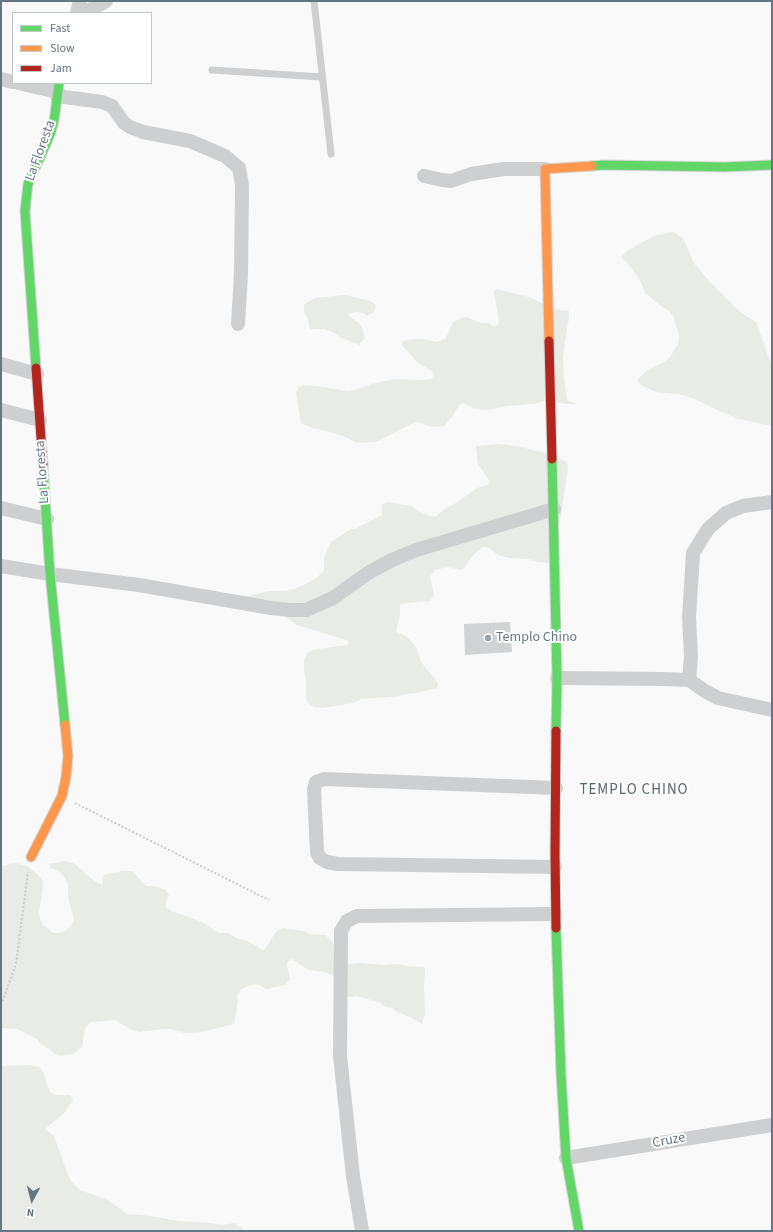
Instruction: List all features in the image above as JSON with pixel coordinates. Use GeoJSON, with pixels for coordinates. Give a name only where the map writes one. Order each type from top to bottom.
{"type":"FeatureCollection","features":[{"type":"Feature","properties":{"kind":"street"},"geometry":{"type":"LineString","coordinates":[[77,12],[80,1]]}},
{"type":"Feature","properties":{"kind":"street"},"geometry":{"type":"LineString","coordinates":[[86,12],[106,1]]}},
{"type":"Feature","properties":{"kind":"street"},"geometry":{"type":"LineString","coordinates":[[1,79],[12,82]]}},
{"type":"Feature","properties":{"kind":"street"},"geometry":{"type":"LineString","coordinates":[[24,84],[58,90],[102,102],[112,106],[124,123],[130,127],[143,132],[190,142],[226,156],[239,168],[242,185],[241,274],[238,324]]}},
{"type":"Feature","properties":{"kind":"street","name":"La Floresta"},"geometry":{"type":"LineString","coordinates":[[31,857],[62,796],[68,756],[50,574],[26,211],[28,184],[50,135],[54,121],[58,90]]}},
{"type":"Feature","properties":{"kind":"street"},"geometry":{"type":"LineString","coordinates":[[424,176],[451,181],[471,174],[504,169],[545,169],[603,165],[724,167],[772,165]]}},
{"type":"Feature","properties":{"kind":"street"},"geometry":{"type":"LineString","coordinates":[[545,169],[557,678],[555,914],[561,1074],[566,1158],[579,1231]]}},
{"type":"Feature","properties":{"kind":"street"},"geometry":{"type":"LineString","coordinates":[[1,364],[37,374]]}},
{"type":"Feature","properties":{"kind":"street"},"geometry":{"type":"LineString","coordinates":[[1,410],[40,420]]}},
{"type":"Feature","properties":{"kind":"street"},"geometry":{"type":"LineString","coordinates":[[689,680],[692,657],[689,617],[693,553],[708,529],[726,513],[743,506],[772,502]]}},
{"type":"Feature","properties":{"kind":"street"},"geometry":{"type":"LineString","coordinates":[[1,508],[46,519]]}},
{"type":"Feature","properties":{"kind":"street"},"geometry":{"type":"LineString","coordinates":[[1,566],[50,574],[139,585],[271,608],[306,610],[333,598],[368,573],[392,560],[416,550],[554,509]]}},
{"type":"Feature","properties":{"kind":"street"},"geometry":{"type":"LineString","coordinates":[[557,678],[689,680],[718,698],[772,710]]}},
{"type":"Feature","properties":{"kind":"street"},"geometry":{"type":"LineString","coordinates":[[555,867],[338,864],[327,862],[320,858],[317,852],[314,788],[316,782],[324,778],[556,788]]}},
{"type":"Feature","properties":{"kind":"street"},"geometry":{"type":"LineString","coordinates":[[362,1231],[353,1176],[340,1056],[341,931],[347,921],[357,916],[555,914]]}},
{"type":"Feature","properties":{"kind":"street","name":"Cruze"},"geometry":{"type":"LineString","coordinates":[[566,1158],[772,1125]]}},
{"type":"Feature","properties":{"kind":"lane"},"geometry":{"type":"LineString","coordinates":[[314,1],[331,154]]}},
{"type":"Feature","properties":{"kind":"lane"},"geometry":{"type":"LineString","coordinates":[[212,70],[322,77]]}},
{"type":"Feature","properties":{"kind":"path"},"geometry":{"type":"LineString","coordinates":[[62,796],[269,900]]}},
{"type":"Feature","properties":{"kind":"path"},"geometry":{"type":"LineString","coordinates":[[1,1005],[16,964],[31,857]]}},
{"type":"Feature","properties":{"kind":"shaded area"},"geometry":{"type":"Polygon","coordinates":[[[674,232],[682,238],[693,262],[709,281],[740,312],[756,322],[772,367],[772,426],[739,419],[693,398],[679,394],[656,392],[641,385],[637,380],[646,371],[666,361],[670,357],[678,344],[679,335],[673,316],[669,311],[645,293],[641,282],[631,267],[621,257],[627,251],[652,237],[674,232]]]}},
{"type":"Feature","properties":{"kind":"shaded area"},"geometry":{"type":"Polygon","coordinates":[[[496,289],[529,297],[554,309],[569,311],[563,357],[564,379],[567,400],[576,404],[545,401],[487,410],[476,409],[463,403],[459,405],[452,417],[444,426],[431,427],[415,422],[374,442],[357,443],[346,437],[315,429],[301,423],[296,394],[298,388],[303,385],[347,391],[395,379],[431,379],[433,377],[432,371],[418,363],[401,344],[403,341],[423,339],[437,342],[440,341],[446,338],[453,322],[467,317],[481,323],[488,323],[493,326],[497,326],[499,322],[494,293],[496,289]]]}},
{"type":"Feature","properties":{"kind":"shaded area"},"geometry":{"type":"Polygon","coordinates":[[[345,295],[370,301],[374,303],[376,307],[374,312],[366,316],[364,313],[357,312],[348,315],[359,323],[362,328],[365,338],[360,345],[324,329],[310,329],[304,312],[304,304],[315,298],[345,295]]]}},
{"type":"Feature","properties":{"kind":"shaded area"},"geometry":{"type":"Polygon","coordinates":[[[498,444],[517,446],[545,453],[567,463],[568,468],[560,521],[548,563],[528,559],[509,558],[498,555],[489,548],[483,547],[474,554],[461,570],[448,567],[434,570],[430,577],[434,595],[430,601],[400,605],[400,614],[396,632],[406,636],[416,647],[421,662],[438,683],[437,688],[400,696],[361,699],[353,703],[323,708],[315,707],[309,704],[306,698],[304,669],[304,660],[307,653],[318,649],[347,645],[349,641],[297,625],[285,617],[240,598],[269,591],[287,591],[302,586],[315,579],[324,571],[324,558],[331,542],[351,529],[355,529],[382,515],[382,505],[387,502],[411,506],[420,512],[435,517],[477,488],[488,485],[489,480],[478,464],[476,446],[498,444]]]}},
{"type":"Feature","properties":{"kind":"shaded area"},"geometry":{"type":"Polygon","coordinates":[[[66,861],[75,864],[93,880],[102,885],[104,875],[122,871],[132,871],[146,886],[154,886],[166,890],[169,895],[166,907],[171,911],[202,922],[219,933],[229,933],[236,938],[257,946],[262,950],[264,950],[275,933],[284,928],[303,931],[310,934],[325,935],[331,940],[335,948],[334,976],[325,972],[309,970],[291,959],[288,961],[287,965],[290,979],[285,985],[266,989],[260,985],[254,984],[241,989],[237,996],[238,1000],[234,1023],[230,1025],[202,1032],[184,1033],[171,1029],[139,1032],[130,1029],[115,1020],[93,1022],[85,1028],[82,1047],[73,1054],[61,1056],[55,1054],[37,1039],[17,1029],[1,1028],[1,866],[16,863],[27,866],[43,881],[39,912],[40,918],[43,925],[53,933],[58,933],[65,931],[71,926],[74,920],[68,896],[68,884],[63,875],[59,871],[51,868],[49,864],[66,861]]]}},
{"type":"Feature","properties":{"kind":"shaded area"},"geometry":{"type":"Polygon","coordinates":[[[359,963],[386,965],[395,964],[424,967],[425,1014],[422,1024],[392,1008],[386,1007],[379,1002],[356,996],[347,996],[345,965],[359,963]]]}},
{"type":"Feature","properties":{"kind":"shaded area"},"geometry":{"type":"Polygon","coordinates":[[[29,1065],[39,1067],[43,1072],[50,1092],[56,1095],[69,1095],[73,1098],[72,1102],[64,1113],[45,1129],[54,1136],[68,1175],[71,1181],[80,1190],[108,1200],[127,1214],[223,1225],[234,1223],[243,1229],[243,1231],[1,1231],[1,1066],[29,1065]]]}},
{"type":"Feature","properties":{"kind":"building","name":"Templo Chino"},"geometry":{"type":"Polygon","coordinates":[[[510,622],[512,652],[465,655],[464,624],[510,622]]]}},
{"type":"Feature","properties":{"kind":"traffic: fast"},"geometry":{"type":"LineString","coordinates":[[36,368],[25,211],[28,184],[50,135],[54,121],[59,84]]}},
{"type":"Feature","properties":{"kind":"traffic: fast"},"geometry":{"type":"LineString","coordinates":[[592,166],[724,167],[772,165]]}},
{"type":"Feature","properties":{"kind":"traffic: fast"},"geometry":{"type":"LineString","coordinates":[[552,459],[557,678],[556,731]]}},
{"type":"Feature","properties":{"kind":"traffic: fast"},"geometry":{"type":"LineString","coordinates":[[43,466],[50,574],[65,725]]}},
{"type":"Feature","properties":{"kind":"traffic: fast"},"geometry":{"type":"LineString","coordinates":[[556,928],[561,1074],[566,1158],[579,1231]]}},
{"type":"Feature","properties":{"kind":"traffic: slow"},"geometry":{"type":"LineString","coordinates":[[549,341],[545,169],[592,166]]}},
{"type":"Feature","properties":{"kind":"traffic: slow"},"geometry":{"type":"LineString","coordinates":[[31,857],[62,796],[68,756],[65,725]]}},
{"type":"Feature","properties":{"kind":"traffic: jam"},"geometry":{"type":"LineString","coordinates":[[549,341],[552,459]]}},
{"type":"Feature","properties":{"kind":"traffic: jam"},"geometry":{"type":"LineString","coordinates":[[36,368],[43,466]]}},
{"type":"Feature","properties":{"kind":"traffic: jam"},"geometry":{"type":"LineString","coordinates":[[556,731],[556,928]]}},
{"type":"Feature","properties":{"kind":"place","name":"Templo Chino"},"geometry":{"type":"Point","coordinates":[488,638]}},
{"type":"Feature","properties":{"kind":"district","name":"TEMPLO CHINO"},"geometry":{"type":"Point","coordinates":[634,791]}}]}
